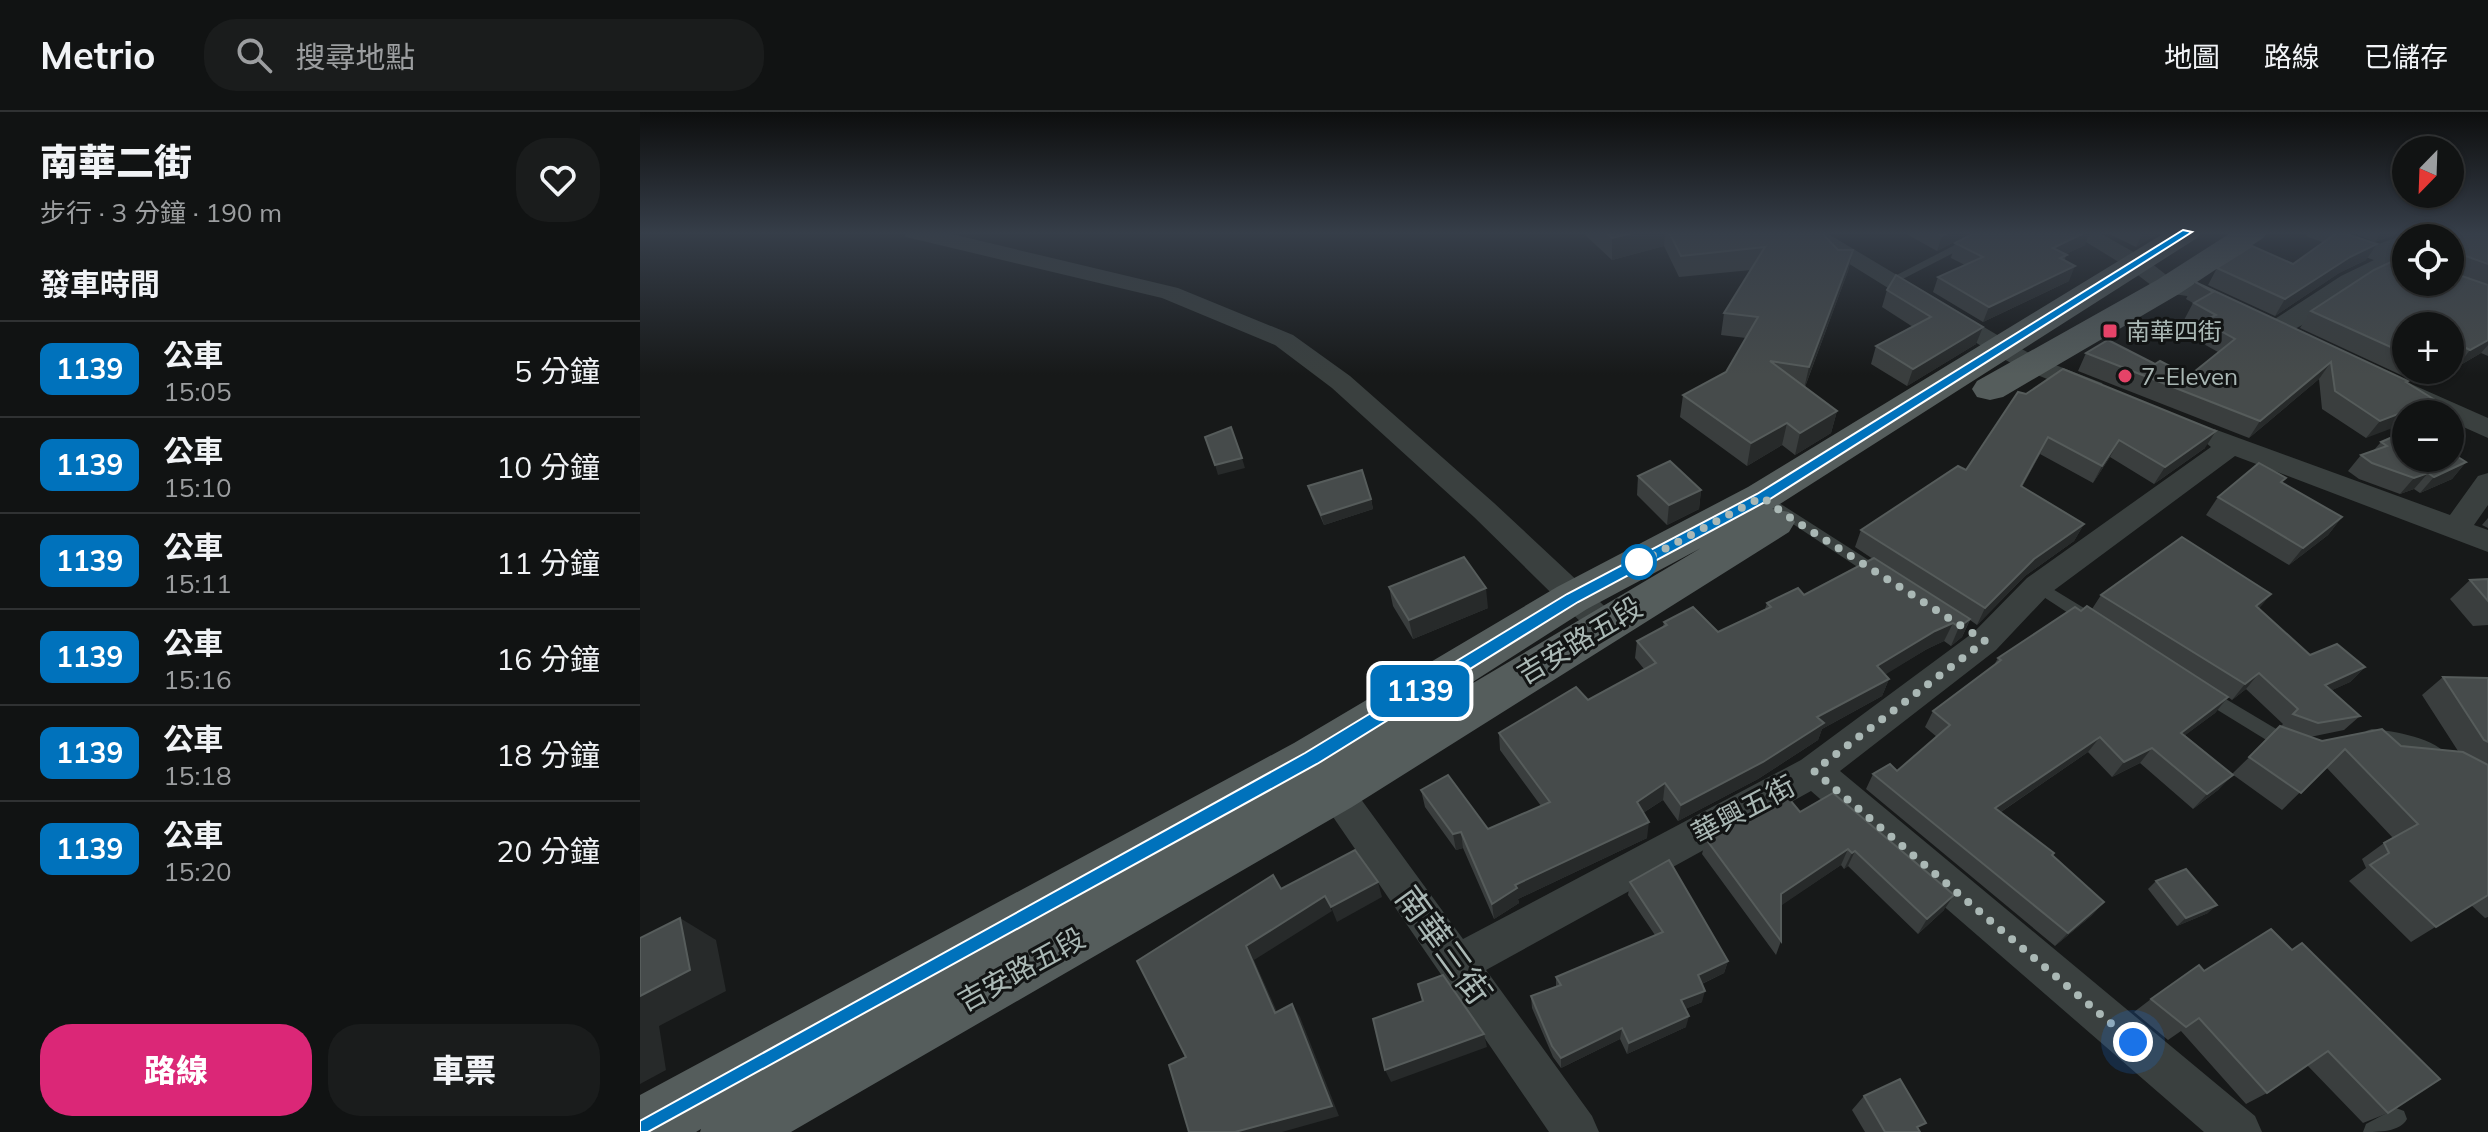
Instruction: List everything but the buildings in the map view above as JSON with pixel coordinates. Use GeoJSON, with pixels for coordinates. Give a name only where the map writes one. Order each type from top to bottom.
{"type":"FeatureCollection","features":[{"type":"Feature","properties":{"kind":"main road","name":"吉安路五段"},"geometry":{"type":"LineString","coordinates":[[731,1132],[1588,611],[1774,506],[2015,355],[2145,280]]}},
{"type":"Feature","properties":{"kind":"main road","name":"吉安路五段"},"geometry":{"type":"LineString","coordinates":[[640,1129],[1322,775]]}},
{"type":"Feature","properties":{"kind":"street"},"geometry":{"type":"LineString","coordinates":[[1114,280],[1170,293],[1284,340],[1353,393],[1484,510],[1588,611]]}},
{"type":"Feature","properties":{"kind":"street"},"geometry":{"type":"LineString","coordinates":[[1893,280],[2015,355],[2117,399]]}},
{"type":"Feature","properties":{"kind":"street"},"geometry":{"type":"LineString","coordinates":[[2166,280],[2302,341]]}},
{"type":"Feature","properties":{"kind":"street"},"geometry":{"type":"LineString","coordinates":[[2273,328],[2295,321],[2351,280]]}},
{"type":"Feature","properties":{"kind":"street"},"geometry":{"type":"LineString","coordinates":[[2374,375],[2488,429]]}},
{"type":"Feature","properties":{"kind":"street"},"geometry":{"type":"LineString","coordinates":[[2189,428],[2488,541]]}},
{"type":"Feature","properties":{"kind":"street","name":"華興五街"},"geometry":{"type":"LineString","coordinates":[[1458,963],[1814,771],[2038,586],[2232,445]]}},
{"type":"Feature","properties":{"kind":"street"},"geometry":{"type":"LineString","coordinates":[[2456,529],[2488,483]]}},
{"type":"Feature","properties":{"kind":"street"},"geometry":{"type":"LineString","coordinates":[[1814,771],[1974,904],[2226,1128]]}},
{"type":"Feature","properties":{"kind":"street","name":"南華三街"},"geometry":{"type":"LineString","coordinates":[[1322,775],[1576,1132]]}},
{"type":"Feature","properties":{"kind":"lane"},"geometry":{"type":"LineString","coordinates":[[1774,506],[1892,582]]}},
{"type":"Feature","properties":{"kind":"lane"},"geometry":{"type":"LineString","coordinates":[[2038,586],[2103,628]]}},
{"type":"Feature","properties":{"kind":"lane"},"geometry":{"type":"LineString","coordinates":[[2194,686],[2271,737],[2303,749]]}},
{"type":"Feature","properties":{"kind":"lane"},"geometry":{"type":"LineString","coordinates":[[2356,738],[2394,739],[2427,749],[2453,767]]}},
{"type":"Feature","properties":{"kind":"lane"},"geometry":{"type":"LineString","coordinates":[[2374,1132],[2396,1119]]}},
{"type":"Feature","properties":{"kind":"bus line","name":"1139"},"geometry":{"type":"LineString","coordinates":[[640,1129],[1311,758],[1572,598],[1762,497],[2112,280]]}},
{"type":"Feature","properties":{"kind":"place","name":"南華四街"},"geometry":{"type":"Point","coordinates":[2110,331]}},
{"type":"Feature","properties":{"kind":"place","name":"7-Eleven"},"geometry":{"type":"Point","coordinates":[2125,376]}},
{"type":"Feature","properties":{"kind":"route"},"geometry":{"type":"LineString","coordinates":[[1639,562],[1627,569],[1762,497],[1985,641],[1901,701],[1814,771],[2133,1042]]}}]}
